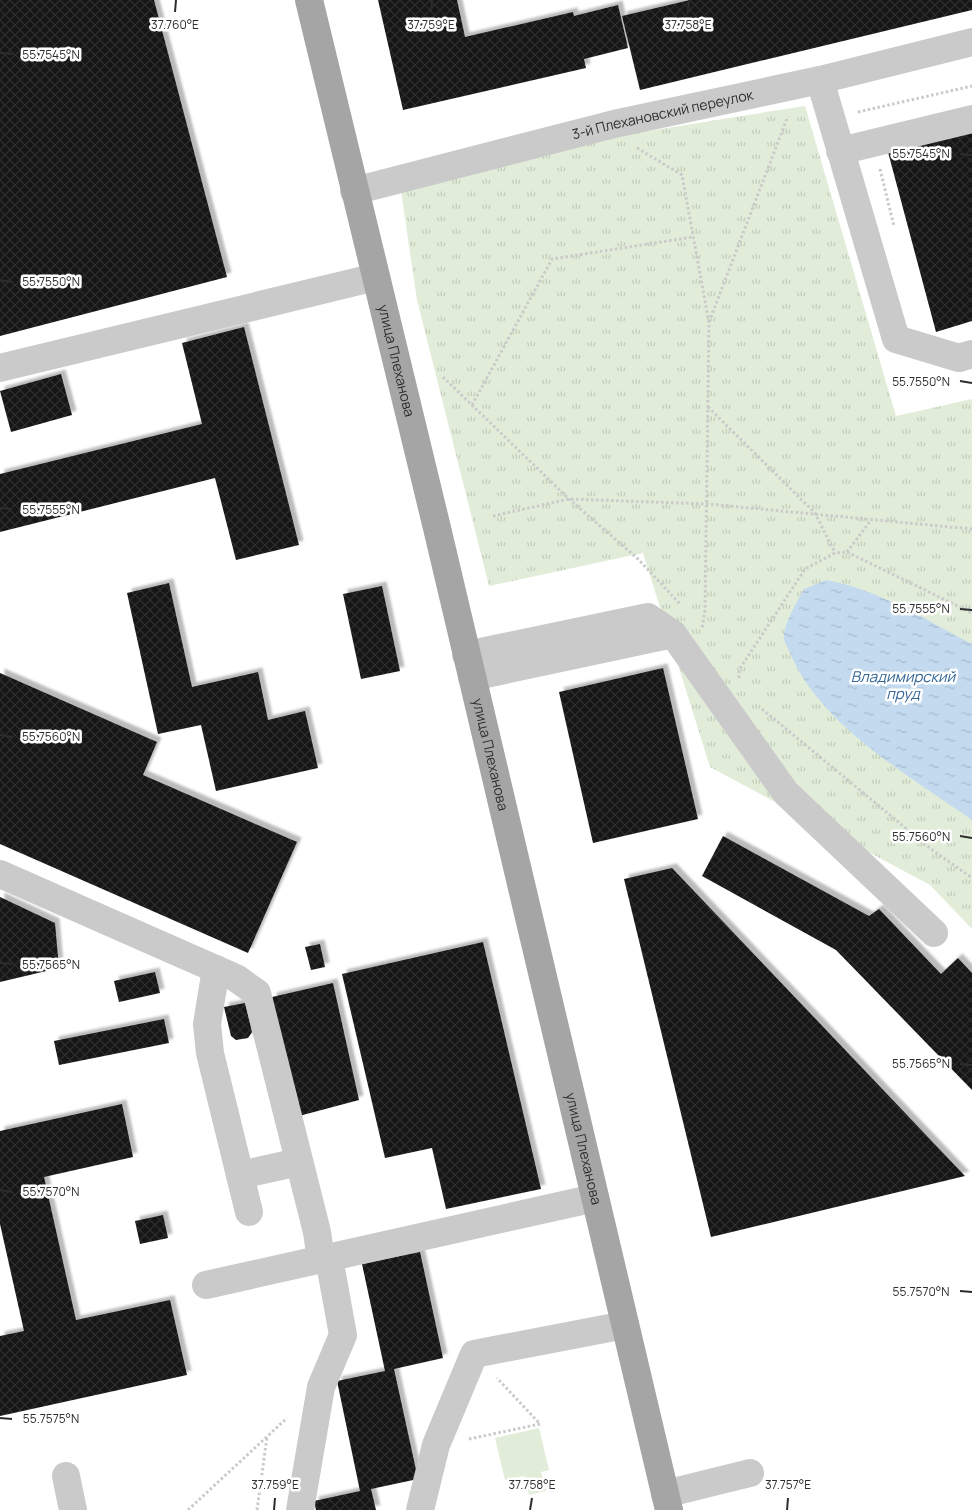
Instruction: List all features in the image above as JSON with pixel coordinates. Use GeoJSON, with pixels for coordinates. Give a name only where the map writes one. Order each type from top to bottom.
{"type":"FeatureCollection","features":[{"type":"Feature","properties":{"kind":"main road","name":"улица Плеханова"},"geometry":{"type":"LineString","coordinates":[[309,0],[340,123],[354,191],[469,666],[667,1502]]}},
{"type":"Feature","properties":{"kind":"street","name":"3-й Плехановский переулок"},"geometry":{"type":"LineString","coordinates":[[354,191],[614,124],[820,80],[972,42]]}},
{"type":"Feature","properties":{"kind":"street"},"geometry":{"type":"LineString","coordinates":[[820,80],[896,339],[960,358],[972,354]]}},
{"type":"Feature","properties":{"kind":"street"},"geometry":{"type":"LineString","coordinates":[[840,151],[972,119]]}},
{"type":"Feature","properties":{"kind":"street"},"geometry":{"type":"LineString","coordinates":[[0,368],[376,277]]}},
{"type":"Feature","properties":{"kind":"street"},"geometry":{"type":"LineString","coordinates":[[469,666],[648,616],[673,634],[786,793],[934,933]]}},
{"type":"Feature","properties":{"kind":"street"},"geometry":{"type":"LineString","coordinates":[[0,874],[216,969],[248,985],[258,993],[343,1335],[321,1387],[300,1510]]}},
{"type":"Feature","properties":{"kind":"street"},"geometry":{"type":"LineString","coordinates":[[216,969],[207,1024],[210,1053],[249,1212]]}},
{"type":"Feature","properties":{"kind":"street"},"geometry":{"type":"LineString","coordinates":[[240,1175],[299,1162]]}},
{"type":"Feature","properties":{"kind":"street"},"geometry":{"type":"LineString","coordinates":[[206,1285],[595,1198]]}},
{"type":"Feature","properties":{"kind":"street"},"geometry":{"type":"LineString","coordinates":[[420,1510],[436,1445],[474,1354],[625,1325]]}},
{"type":"Feature","properties":{"kind":"street"},"geometry":{"type":"LineString","coordinates":[[667,1502],[750,1473]]}},
{"type":"Feature","properties":{"kind":"street"},"geometry":{"type":"LineString","coordinates":[[66,1476],[74,1510]]}},
{"type":"Feature","properties":{"kind":"path"},"geometry":{"type":"LineString","coordinates":[[830,119],[972,86]]}},
{"type":"Feature","properties":{"kind":"path"},"geometry":{"type":"LineString","coordinates":[[866,110],[895,230]]}},
{"type":"Feature","properties":{"kind":"path"},"geometry":{"type":"LineString","coordinates":[[709,323],[789,113]]}},
{"type":"Feature","properties":{"kind":"path"},"geometry":{"type":"LineString","coordinates":[[634,146],[682,175],[709,323],[705,611]]}},
{"type":"Feature","properties":{"kind":"path"},"geometry":{"type":"LineString","coordinates":[[472,405],[552,259],[693,237]]}},
{"type":"Feature","properties":{"kind":"path"},"geometry":{"type":"LineString","coordinates":[[443,377],[569,499],[638,560],[684,607]]}},
{"type":"Feature","properties":{"kind":"path"},"geometry":{"type":"LineString","coordinates":[[708,407],[815,513],[835,553]]}},
{"type":"Feature","properties":{"kind":"path"},"geometry":{"type":"LineString","coordinates":[[493,516],[569,499],[707,504],[972,529]]}},
{"type":"Feature","properties":{"kind":"path"},"geometry":{"type":"LineString","coordinates":[[847,552],[871,520]]}},
{"type":"Feature","properties":{"kind":"path"},"geometry":{"type":"LineString","coordinates":[[745,686],[739,679],[739,670],[805,569],[835,553],[847,552],[972,613]]}},
{"type":"Feature","properties":{"kind":"path"},"geometry":{"type":"LineString","coordinates":[[697,621],[704,628]]}},
{"type":"Feature","properties":{"kind":"path"},"geometry":{"type":"LineString","coordinates":[[761,708],[931,849],[972,878]]}},
{"type":"Feature","properties":{"kind":"path"},"geometry":{"type":"LineString","coordinates":[[436,1445],[540,1424],[474,1354]]}},
{"type":"Feature","properties":{"kind":"path"},"geometry":{"type":"LineString","coordinates":[[188,1510],[321,1387]]}},
{"type":"Feature","properties":{"kind":"path"},"geometry":{"type":"LineString","coordinates":[[257,1510],[267,1437]]}},
{"type":"Feature","properties":{"kind":"green space"},"geometry":{"type":"Polygon","coordinates":[[[805,106],[896,416],[972,399],[972,929],[930,885],[710,767],[643,553],[489,586],[417,300],[401,191],[617,136],[805,106]]]}},
{"type":"Feature","properties":{"kind":"green space"},"geometry":{"type":"Polygon","coordinates":[[[539,1428],[549,1470],[541,1472],[546,1491],[529,1495],[524,1476],[505,1480],[495,1438],[539,1428]]]}},
{"type":"Feature","properties":{"kind":"water","name":"Владимирский пруд"},"geometry":{"type":"Polygon","coordinates":[[[826,580],[864,590],[883,598],[972,644],[972,820],[870,748],[823,705],[805,681],[784,640],[784,633],[791,613],[804,589],[826,580]]]}},
{"type":"Feature","properties":{"kind":"building"},"geometry":{"type":"Polygon","coordinates":[[[0,0],[154,0],[227,277],[0,336],[0,0]]]}},
{"type":"Feature","properties":{"kind":"building"},"geometry":{"type":"Polygon","coordinates":[[[378,0],[457,0],[465,37],[573,12],[574,16],[618,5],[628,48],[584,59],[580,42],[586,68],[403,110],[378,0]]]}},
{"type":"Feature","properties":{"kind":"building"},"geometry":{"type":"Polygon","coordinates":[[[690,0],[972,0],[972,10],[640,90],[622,16],[690,0]]]}},
{"type":"Feature","properties":{"kind":"building"},"geometry":{"type":"Polygon","coordinates":[[[972,131],[972,321],[936,332],[888,152],[972,131]]]}},
{"type":"Feature","properties":{"kind":"building"},"geometry":{"type":"Polygon","coordinates":[[[244,327],[299,545],[236,560],[215,478],[0,532],[0,474],[202,424],[182,343],[244,327]]]}},
{"type":"Feature","properties":{"kind":"building"},"geometry":{"type":"Polygon","coordinates":[[[61,374],[72,415],[11,432],[0,391],[61,374]]]}},
{"type":"Feature","properties":{"kind":"building"},"geometry":{"type":"Polygon","coordinates":[[[169,583],[192,687],[258,672],[268,720],[305,711],[318,768],[216,791],[201,725],[158,734],[127,593],[169,583]]]}},
{"type":"Feature","properties":{"kind":"building"},"geometry":{"type":"Polygon","coordinates":[[[382,586],[400,671],[361,679],[343,594],[382,586]]]}},
{"type":"Feature","properties":{"kind":"building"},"geometry":{"type":"Polygon","coordinates":[[[663,668],[698,819],[593,843],[559,692],[663,668]]]}},
{"type":"Feature","properties":{"kind":"building"},"geometry":{"type":"Polygon","coordinates":[[[0,673],[157,742],[143,775],[297,842],[248,953],[0,844],[0,673]]]}},
{"type":"Feature","properties":{"kind":"building"},"geometry":{"type":"Polygon","coordinates":[[[723,836],[869,916],[879,909],[941,974],[958,958],[972,973],[972,1090],[836,950],[702,876],[723,836]]]}},
{"type":"Feature","properties":{"kind":"building"},"geometry":{"type":"Polygon","coordinates":[[[672,868],[965,1176],[711,1237],[624,879],[672,868]]]}},
{"type":"Feature","properties":{"kind":"building"},"geometry":{"type":"Polygon","coordinates":[[[0,897],[55,923],[59,968],[0,982],[0,897]]]}},
{"type":"Feature","properties":{"kind":"building"},"geometry":{"type":"Polygon","coordinates":[[[483,942],[541,1189],[446,1209],[432,1148],[385,1158],[342,974],[483,942]]]}},
{"type":"Feature","properties":{"kind":"building"},"geometry":{"type":"Polygon","coordinates":[[[320,944],[325,967],[311,970],[305,947],[320,944]]]}},
{"type":"Feature","properties":{"kind":"building"},"geometry":{"type":"Polygon","coordinates":[[[155,972],[160,993],[119,1002],[114,981],[155,972]]]}},
{"type":"Feature","properties":{"kind":"building"},"geometry":{"type":"Polygon","coordinates":[[[333,983],[359,1100],[299,1116],[272,997],[333,983]]]}},
{"type":"Feature","properties":{"kind":"building"},"geometry":{"type":"Polygon","coordinates":[[[245,1003],[252,1032],[248,1038],[236,1040],[231,1036],[224,1007],[245,1003]]]}},
{"type":"Feature","properties":{"kind":"building"},"geometry":{"type":"Polygon","coordinates":[[[164,1019],[169,1043],[59,1065],[54,1041],[164,1019]]]}},
{"type":"Feature","properties":{"kind":"building"},"geometry":{"type":"Polygon","coordinates":[[[122,1104],[133,1157],[44,1177],[76,1320],[170,1300],[187,1375],[0,1416],[0,1336],[24,1331],[0,1224],[0,1131],[122,1104]]]}},
{"type":"Feature","properties":{"kind":"building"},"geometry":{"type":"Polygon","coordinates":[[[163,1215],[168,1238],[140,1244],[135,1221],[163,1215]]]}},
{"type":"Feature","properties":{"kind":"building"},"geometry":{"type":"Polygon","coordinates":[[[420,1252],[443,1358],[394,1369],[418,1479],[371,1489],[376,1510],[316,1510],[314,1501],[360,1491],[337,1381],[385,1371],[362,1264],[420,1252]]]}}]}
